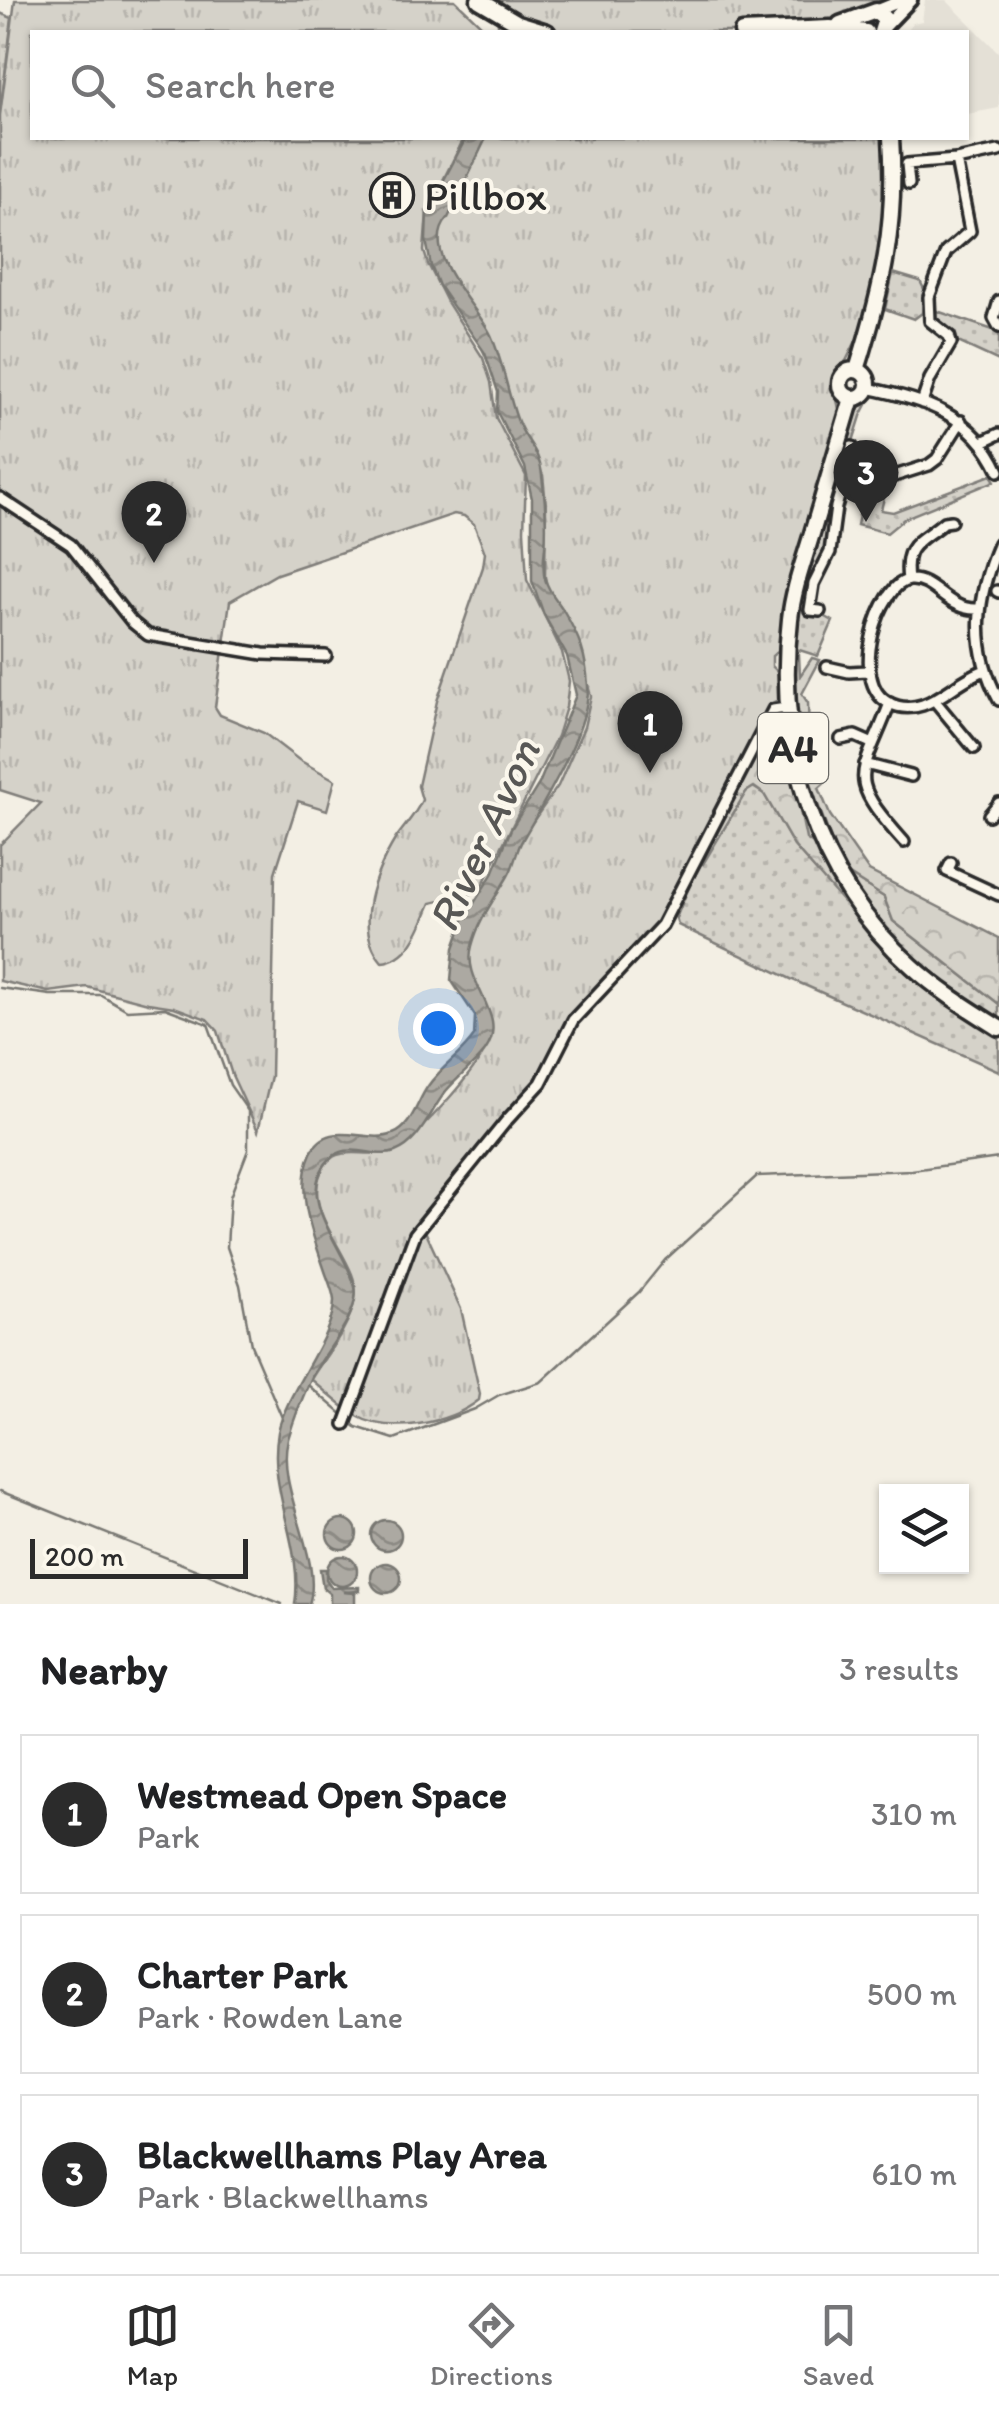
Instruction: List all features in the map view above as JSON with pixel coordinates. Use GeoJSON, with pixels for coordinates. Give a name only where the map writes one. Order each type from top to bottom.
{"type":"FeatureCollection","features":[{"type":"Feature","properties":{"kind":"main road"},"geometry":{"type":"LineString","coordinates":[[480,0],[518,23],[541,30]]}},
{"type":"Feature","properties":{"kind":"main road"},"geometry":{"type":"LineString","coordinates":[[830,28],[871,13],[884,16],[883,30]]}},
{"type":"Feature","properties":{"kind":"main road"},"geometry":{"type":"LineString","coordinates":[[865,30],[862,24],[871,13]]}},
{"type":"Feature","properties":{"kind":"main road"},"geometry":{"type":"LineString","coordinates":[[786,30],[848,30]]}},
{"type":"Feature","properties":{"kind":"main road","name":"A4"},"geometry":{"type":"LineString","coordinates":[[891,140],[894,178],[889,252],[857,370],[848,371],[840,381],[842,390],[852,398],[790,614],[786,708],[798,776],[818,835],[842,881],[872,924],[911,965],[999,1028]]}},
{"type":"Feature","properties":{"kind":"main road"},"geometry":{"type":"LineString","coordinates":[[852,398],[862,396],[868,388],[865,375],[857,370]]}},
{"type":"Feature","properties":{"kind":"street"},"geometry":{"type":"LineString","coordinates":[[871,13],[903,0]]}},
{"type":"Feature","properties":{"kind":"street"},"geometry":{"type":"LineString","coordinates":[[884,30],[911,0]]}},
{"type":"Feature","properties":{"kind":"street"},"geometry":{"type":"LineString","coordinates":[[908,164],[999,151]]}},
{"type":"Feature","properties":{"kind":"street"},"geometry":{"type":"LineString","coordinates":[[906,152],[908,184]]}},
{"type":"Feature","properties":{"kind":"street"},"geometry":{"type":"LineString","coordinates":[[922,403],[930,378],[952,343],[930,321],[928,297],[946,252],[970,231],[956,160]]}},
{"type":"Feature","properties":{"kind":"street"},"geometry":{"type":"LineString","coordinates":[[999,301],[994,321],[999,326]]}},
{"type":"Feature","properties":{"kind":"street"},"geometry":{"type":"LineString","coordinates":[[868,388],[922,403],[961,420],[982,442],[999,470]]}},
{"type":"Feature","properties":{"kind":"street"},"geometry":{"type":"LineString","coordinates":[[850,471],[886,479],[929,465],[937,459],[961,420]]}},
{"type":"Feature","properties":{"kind":"street"},"geometry":{"type":"LineString","coordinates":[[982,442],[999,434]]}},
{"type":"Feature","properties":{"kind":"street"},"geometry":{"type":"LineString","coordinates":[[820,611],[810,610],[810,598],[830,552],[836,507],[850,471],[852,447]]}},
{"type":"Feature","properties":{"kind":"street"},"geometry":{"type":"LineString","coordinates":[[0,498],[71,545],[132,622],[148,635],[263,654],[326,656]]}},
{"type":"Feature","properties":{"kind":"street"},"geometry":{"type":"LineString","coordinates":[[908,580],[908,552],[948,520]]}},
{"type":"Feature","properties":{"kind":"street"},"geometry":{"type":"LineString","coordinates":[[999,543],[978,610],[986,670],[999,700]]}},
{"type":"Feature","properties":{"kind":"street"},"geometry":{"type":"LineString","coordinates":[[978,610],[954,606],[922,582],[908,580],[894,587],[870,643],[867,671],[876,692],[890,703],[914,707],[935,700],[963,678],[986,670]]}},
{"type":"Feature","properties":{"kind":"street"},"geometry":{"type":"LineString","coordinates":[[827,667],[867,671]]}},
{"type":"Feature","properties":{"kind":"street"},"geometry":{"type":"LineString","coordinates":[[935,700],[974,748]]}},
{"type":"Feature","properties":{"kind":"street"},"geometry":{"type":"LineString","coordinates":[[890,703],[864,764],[867,797],[900,835]]}},
{"type":"Feature","properties":{"kind":"street"},"geometry":{"type":"LineString","coordinates":[[346,1419],[415,1234],[541,1083],[573,1020],[662,924],[772,710],[786,708]]}},
{"type":"Feature","properties":{"kind":"street"},"geometry":{"type":"LineString","coordinates":[[841,739],[855,736],[871,743]]}},
{"type":"Feature","properties":{"kind":"street"},"geometry":{"type":"LineString","coordinates":[[864,764],[907,772]]}},
{"type":"Feature","properties":{"kind":"street"},"geometry":{"type":"LineString","coordinates":[[989,815],[999,803]]}},
{"type":"Feature","properties":{"kind":"street"},"geometry":{"type":"LineString","coordinates":[[948,868],[999,895]]}},
{"type":"Feature","properties":{"kind":"shaded area"},"geometry":{"type":"Polygon","coordinates":[[[925,0],[946,0],[999,53],[999,108],[969,114],[969,30],[908,30],[913,23],[922,21],[925,0]]]}},
{"type":"Feature","properties":{"kind":"green space"},"geometry":{"type":"Polygon","coordinates":[[[15,0],[455,0],[482,26],[483,30],[30,30],[30,140],[463,140],[427,212],[424,251],[447,302],[483,358],[496,418],[526,476],[527,580],[562,652],[569,681],[566,707],[557,736],[479,892],[431,903],[408,948],[382,962],[369,933],[370,900],[388,852],[422,800],[418,786],[437,701],[483,567],[485,553],[474,524],[454,514],[277,574],[230,601],[215,707],[220,715],[264,733],[299,760],[335,780],[327,810],[298,801],[275,873],[271,1076],[258,1131],[232,1075],[218,1031],[207,1019],[174,1007],[87,987],[48,992],[0,981],[0,845],[41,803],[0,790],[0,115],[15,0]]]}},
{"type":"Feature","properties":{"kind":"green space"},"geometry":{"type":"Polygon","coordinates":[[[495,0],[896,0],[867,8],[856,30],[499,30],[495,0]]]}},
{"type":"Feature","properties":{"kind":"green space"},"geometry":{"type":"Polygon","coordinates":[[[0,13],[12,18],[0,115],[0,13]]]}},
{"type":"Feature","properties":{"kind":"green space"},"geometry":{"type":"Polygon","coordinates":[[[485,140],[886,140],[889,206],[869,308],[864,312],[866,321],[838,377],[835,390],[840,414],[786,600],[780,649],[772,656],[772,666],[778,672],[778,700],[770,704],[660,923],[564,1023],[541,1073],[420,1220],[461,1309],[480,1394],[479,1400],[452,1415],[401,1425],[355,1415],[311,1379],[343,1331],[355,1299],[351,1272],[320,1210],[319,1178],[325,1165],[340,1154],[380,1153],[401,1145],[444,1104],[488,1045],[462,954],[470,929],[498,893],[517,844],[558,786],[584,727],[591,696],[578,651],[548,592],[543,475],[512,417],[439,249],[442,223],[485,140]]]}},
{"type":"Feature","properties":{"kind":"green space"},"geometry":{"type":"Polygon","coordinates":[[[893,273],[920,281],[925,291],[922,313],[914,319],[885,309],[893,273]]]}},
{"type":"Feature","properties":{"kind":"green space"},"geometry":{"type":"Polygon","coordinates":[[[931,309],[999,332],[999,361],[958,342],[955,332],[939,325],[931,309]]]}},
{"type":"Feature","properties":{"kind":"green space"},"geometry":{"type":"Polygon","coordinates":[[[871,397],[843,473],[883,484],[886,490],[881,510],[893,512],[991,475],[995,481],[905,518],[887,533],[857,525],[863,496],[838,490],[828,547],[814,575],[806,606],[833,621],[818,656],[793,648],[795,616],[854,415],[864,400],[871,397]]]}},
{"type":"Feature","properties":{"kind":"green space"},"geometry":{"type":"Polygon","coordinates":[[[794,653],[799,654],[800,676],[812,658],[820,660],[802,694],[808,703],[806,736],[811,764],[819,764],[826,782],[819,788],[830,815],[869,871],[999,938],[999,1004],[893,921],[884,897],[843,871],[806,773],[792,690],[794,653]]]}},
{"type":"Feature","properties":{"kind":"green space"},"geometry":{"type":"Polygon","coordinates":[[[782,715],[797,787],[857,910],[999,1033],[999,1071],[678,925],[676,918],[694,875],[746,791],[753,787],[764,794],[794,846],[843,901],[806,840],[793,785],[770,720],[782,715]]]}},
{"type":"Feature","properties":{"kind":"green space"},"geometry":{"type":"Polygon","coordinates":[[[770,720],[782,725],[806,839],[816,846],[847,900],[843,902],[794,846],[764,794],[754,787],[746,792],[703,864],[697,860],[770,720]]]}},
{"type":"Feature","properties":{"kind":"green space"},"geometry":{"type":"Polygon","coordinates":[[[843,871],[884,897],[893,921],[999,1004],[999,1023],[953,991],[893,938],[843,871]]]}},
{"type":"Feature","properties":{"kind":"water"},"geometry":{"type":"Polygon","coordinates":[[[465,140],[485,140],[441,232],[440,246],[453,278],[491,335],[520,427],[538,459],[545,512],[544,575],[581,647],[587,703],[574,743],[472,946],[473,973],[492,1025],[485,1051],[446,1091],[412,1141],[386,1154],[345,1151],[326,1162],[319,1176],[318,1203],[351,1274],[355,1298],[346,1322],[311,1379],[288,1439],[288,1479],[306,1545],[312,1586],[309,1604],[295,1604],[295,1561],[277,1476],[278,1432],[290,1399],[327,1330],[334,1300],[307,1213],[306,1168],[318,1142],[327,1136],[383,1136],[400,1131],[433,1079],[474,1036],[475,1016],[451,980],[454,948],[464,919],[539,784],[576,695],[567,656],[544,615],[532,581],[532,499],[525,467],[497,412],[498,392],[485,353],[439,286],[431,266],[426,240],[427,212],[465,140]]]}},
{"type":"Feature","properties":{"kind":"water"},"geometry":{"type":"Polygon","coordinates":[[[342,1519],[352,1524],[357,1534],[352,1544],[342,1549],[332,1544],[327,1534],[332,1524],[342,1519]]]}},
{"type":"Feature","properties":{"kind":"water"},"geometry":{"type":"Polygon","coordinates":[[[386,1520],[396,1525],[401,1535],[396,1545],[386,1550],[376,1545],[371,1535],[376,1525],[386,1520]]]}},
{"type":"Feature","properties":{"kind":"water"},"geometry":{"type":"Polygon","coordinates":[[[342,1556],[352,1561],[357,1571],[352,1581],[342,1586],[332,1581],[327,1571],[332,1561],[342,1556]]]}},
{"type":"Feature","properties":{"kind":"water"},"geometry":{"type":"Polygon","coordinates":[[[386,1563],[396,1568],[401,1578],[396,1588],[386,1593],[376,1588],[371,1578],[376,1568],[386,1563]]]}},
{"type":"Feature","properties":{"kind":"water"},"geometry":{"type":"Polygon","coordinates":[[[320,1569],[326,1569],[326,1579],[332,1588],[359,1587],[359,1591],[343,1592],[355,1593],[355,1604],[330,1604],[320,1569]]]}},
{"type":"Feature","properties":{"kind":"waterway"},"geometry":{"type":"LineString","coordinates":[[0,988],[50,995],[101,995],[127,1010],[165,1008],[208,1024],[230,1085],[248,1111],[248,1150],[230,1197],[227,1247],[240,1285],[251,1345],[283,1420]]}},
{"type":"Feature","properties":{"kind":"waterway"},"geometry":{"type":"LineString","coordinates":[[350,1422],[394,1439],[475,1409],[499,1395],[541,1382],[757,1176],[912,1170],[999,1158]]}},
{"type":"Feature","properties":{"kind":"waterway"},"geometry":{"type":"LineString","coordinates":[[308,1385],[344,1416]]}},
{"type":"Feature","properties":{"kind":"waterway"},"geometry":{"type":"LineString","coordinates":[[0,1491],[282,1604]]}},
{"type":"Feature","properties":{"kind":"place","name":"Pillbox"},"geometry":{"type":"Point","coordinates":[392,195]}},
{"type":"Feature","properties":{"kind":"place","name":"Blackwellhams Play Area"},"geometry":{"type":"Point","coordinates":[866,522]}},
{"type":"Feature","properties":{"kind":"place","name":"Charter Park"},"geometry":{"type":"Point","coordinates":[154,563]}},
{"type":"Feature","properties":{"kind":"place","name":"Westmead Open Space"},"geometry":{"type":"Point","coordinates":[650,773]}},
{"type":"Feature","properties":{"kind":"water label","name":"River Avon"},"geometry":{"type":"Point","coordinates":[483,835]}}]}
